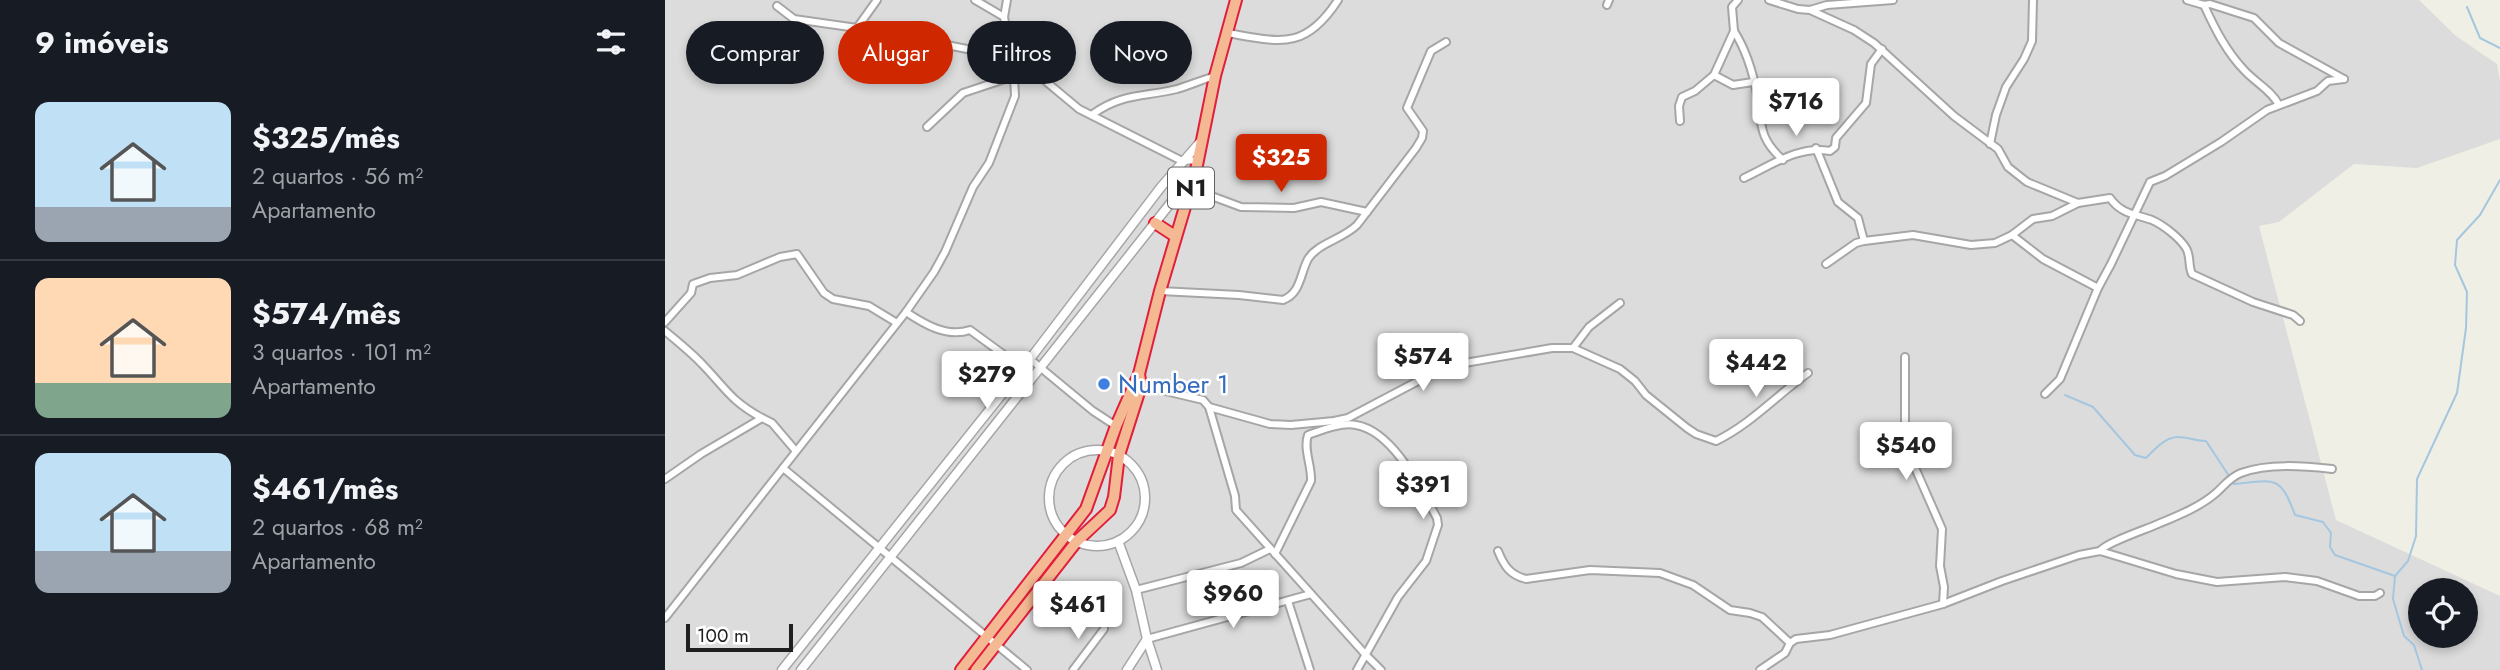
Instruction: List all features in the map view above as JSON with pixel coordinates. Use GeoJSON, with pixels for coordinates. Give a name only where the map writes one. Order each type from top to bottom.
{"type":"FeatureCollection","features":[{"type":"Feature","properties":{"kind":"highway","name":"N1"},"geometry":{"type":"LineString","coordinates":[[961,670],[1072,538],[1102,519],[1110,510],[1119,455],[1160,291],[1197,165],[1215,76],[1236,0]]}},
{"type":"Feature","properties":{"kind":"highway"},"geometry":{"type":"LineString","coordinates":[[1155,223],[1175,236]]}},
{"type":"Feature","properties":{"kind":"highway","name":"N1"},"geometry":{"type":"LineString","coordinates":[[976,670],[998,645],[1072,538],[1095,487],[1116,426],[1138,381]]}},
{"type":"Feature","properties":{"kind":"highway"},"geometry":{"type":"LineString","coordinates":[[1095,487],[1114,497]]}},
{"type":"Feature","properties":{"kind":"highway"},"geometry":{"type":"LineString","coordinates":[[1086,509],[1102,519]]}},
{"type":"Feature","properties":{"kind":"street"},"geometry":{"type":"LineString","coordinates":[[862,21],[877,0]]}},
{"type":"Feature","properties":{"kind":"street"},"geometry":{"type":"LineString","coordinates":[[975,0],[1004,17]]}},
{"type":"Feature","properties":{"kind":"street"},"geometry":{"type":"LineString","coordinates":[[1005,21],[1007,0]]}},
{"type":"Feature","properties":{"kind":"street"},"geometry":{"type":"LineString","coordinates":[[1227,33],[1276,41],[1290,40],[1317,27],[1338,0]]}},
{"type":"Feature","properties":{"kind":"street"},"geometry":{"type":"LineString","coordinates":[[1738,0],[1732,7],[1734,31],[1746,51],[1757,91],[1762,133],[1769,147],[1783,160]]}},
{"type":"Feature","properties":{"kind":"street"},"geometry":{"type":"LineString","coordinates":[[1769,0],[1810,10],[1854,30],[1882,49],[1954,116],[1998,149],[2011,169],[2027,181],[2078,203]]}},
{"type":"Feature","properties":{"kind":"street"},"geometry":{"type":"LineString","coordinates":[[1810,10],[1827,5],[1893,0]]}},
{"type":"Feature","properties":{"kind":"street"},"geometry":{"type":"LineString","coordinates":[[1990,144],[2006,87],[2032,41],[2033,0]]}},
{"type":"Feature","properties":{"kind":"street"},"geometry":{"type":"LineString","coordinates":[[2045,394],[2060,379],[2098,288],[2150,182],[2165,176],[2267,110],[2317,91],[2328,81],[2344,79],[2279,43],[2254,18],[2210,4],[2187,0]]}},
{"type":"Feature","properties":{"kind":"street"},"geometry":{"type":"LineString","coordinates":[[2204,5],[2225,47],[2246,72],[2271,93],[2279,105]]}},
{"type":"Feature","properties":{"kind":"street"},"geometry":{"type":"LineString","coordinates":[[777,6],[794,19],[838,25]]}},
{"type":"Feature","properties":{"kind":"street"},"geometry":{"type":"LineString","coordinates":[[1680,121],[1679,106],[1682,97],[1695,91],[1714,75],[1734,31]]}},
{"type":"Feature","properties":{"kind":"street"},"geometry":{"type":"LineString","coordinates":[[1160,291],[1283,300],[1295,293],[1308,259],[1317,249],[1347,235],[1422,138],[1421,125],[1408,112],[1408,102],[1431,51],[1446,42]]}},
{"type":"Feature","properties":{"kind":"street"},"geometry":{"type":"LineString","coordinates":[[1744,178],[1799,151],[1817,148],[1830,151],[1835,147],[1836,138],[1866,103],[1871,64],[1882,49]]}},
{"type":"Feature","properties":{"kind":"street"},"geometry":{"type":"LineString","coordinates":[[1714,75],[1733,86],[1753,82]]}},
{"type":"Feature","properties":{"kind":"street"},"geometry":{"type":"LineString","coordinates":[[1093,114],[1105,105],[1140,94],[1177,89],[1215,76]]}},
{"type":"Feature","properties":{"kind":"street"},"geometry":{"type":"LineString","coordinates":[[927,127],[963,93],[990,84]]}},
{"type":"Feature","properties":{"kind":"street"},"geometry":{"type":"LineString","coordinates":[[665,618],[906,312],[945,252],[973,187],[989,163],[1015,96],[1014,84]]}},
{"type":"Feature","properties":{"kind":"street"},"geometry":{"type":"LineString","coordinates":[[801,670],[1155,223],[1197,165],[1182,161],[1093,114],[1068,100],[1049,84]]}},
{"type":"Feature","properties":{"kind":"street"},"geometry":{"type":"LineString","coordinates":[[782,670],[1030,359],[1182,161],[1203,138]]}},
{"type":"Feature","properties":{"kind":"street"},"geometry":{"type":"LineString","coordinates":[[1817,148],[1838,202],[1858,218],[1864,241]]}},
{"type":"Feature","properties":{"kind":"street"},"geometry":{"type":"LineString","coordinates":[[1190,188],[1241,207],[1294,208],[1321,202],[1367,212]]}},
{"type":"Feature","properties":{"kind":"street"},"geometry":{"type":"LineString","coordinates":[[1826,264],[1856,243],[1864,241],[1913,235],[1975,246],[1995,243],[2033,219],[2052,216],[2078,203],[2110,198],[2114,205],[2133,217],[2156,222],[2185,246],[2192,274],[2253,302],[2293,315],[2300,321]]}},
{"type":"Feature","properties":{"kind":"street"},"geometry":{"type":"LineString","coordinates":[[2012,234],[2043,259],[2098,288]]}},
{"type":"Feature","properties":{"kind":"street"},"geometry":{"type":"LineString","coordinates":[[665,323],[691,293],[694,284],[710,278],[737,275],[780,257],[797,254],[824,293],[833,299],[869,306],[897,323]]}},
{"type":"Feature","properties":{"kind":"street"},"geometry":{"type":"LineString","coordinates":[[1573,348],[1590,327],[1620,303]]}},
{"type":"Feature","properties":{"kind":"street"},"geometry":{"type":"LineString","coordinates":[[906,312],[940,330],[970,330],[1022,368]]}},
{"type":"Feature","properties":{"kind":"street"},"geometry":{"type":"LineString","coordinates":[[1054,327],[1064,335]]}},
{"type":"Feature","properties":{"kind":"street"},"geometry":{"type":"LineString","coordinates":[[665,331],[700,362],[729,396],[742,407],[772,423],[795,450]]}},
{"type":"Feature","properties":{"kind":"street"},"geometry":{"type":"LineString","coordinates":[[1209,407],[1270,424],[1334,421],[1348,418],[1428,375],[1453,365],[1552,348],[1573,348],[1620,369],[1635,380],[1646,395],[1687,428],[1716,441],[1758,414],[1808,373]]}},
{"type":"Feature","properties":{"kind":"street"},"geometry":{"type":"LineString","coordinates":[[1905,357],[1905,431],[1916,470],[1943,529],[1940,566],[1944,587],[1943,604]]}},
{"type":"Feature","properties":{"kind":"street"},"geometry":{"type":"LineString","coordinates":[[1030,359],[1101,417],[1116,426]]}},
{"type":"Feature","properties":{"kind":"street"},"geometry":{"type":"LineString","coordinates":[[1138,381],[1203,400],[1209,407],[1235,496],[1236,510],[1381,670]]}},
{"type":"Feature","properties":{"kind":"street"},"geometry":{"type":"LineString","coordinates":[[985,415],[996,423]]}},
{"type":"Feature","properties":{"kind":"street"},"geometry":{"type":"LineString","coordinates":[[665,479],[762,418]]}},
{"type":"Feature","properties":{"kind":"street"},"geometry":{"type":"LineString","coordinates":[[1276,554],[1311,481],[1312,470],[1306,446],[1308,435],[1339,426],[1357,425],[1384,441],[1403,458],[1437,518],[1438,525],[1426,561],[1398,597],[1357,670]]}},
{"type":"Feature","properties":{"kind":"street"},"geometry":{"type":"LineString","coordinates":[[1094,450],[1107,451],[1119,455],[1137,471],[1145,497],[1138,523],[1129,534],[1118,541],[1100,546],[1072,538],[1052,513],[1050,492],[1052,481],[1064,463],[1094,450]]}},
{"type":"Feature","properties":{"kind":"street"},"geometry":{"type":"LineString","coordinates":[[2101,551],[2107,544],[2125,539],[2178,515],[2215,494],[2228,480],[2240,473],[2290,465],[2332,469]]}},
{"type":"Feature","properties":{"kind":"street"},"geometry":{"type":"LineString","coordinates":[[783,468],[1027,670]]}},
{"type":"Feature","properties":{"kind":"street"},"geometry":{"type":"LineString","coordinates":[[930,484],[942,491]]}},
{"type":"Feature","properties":{"kind":"street"},"geometry":{"type":"LineString","coordinates":[[1118,541],[1136,590],[1154,669]]}},
{"type":"Feature","properties":{"kind":"street"},"geometry":{"type":"LineString","coordinates":[[1136,590],[1241,563],[1270,549]]}},
{"type":"Feature","properties":{"kind":"street"},"geometry":{"type":"LineString","coordinates":[[1498,551],[1505,566],[1516,576],[1527,579],[1590,570],[1660,573],[1693,585],[1730,611],[1762,617],[1790,643]]}},
{"type":"Feature","properties":{"kind":"street"},"geometry":{"type":"LineString","coordinates":[[1760,670],[1785,653],[1790,643],[1802,637],[1830,635],[1943,604],[2079,555],[2101,551],[2176,574],[2217,582],[2285,577],[2317,581],[2358,596],[2375,596],[2380,593]]}},
{"type":"Feature","properties":{"kind":"street"},"geometry":{"type":"LineString","coordinates":[[1127,670],[1147,639],[1311,594]]}},
{"type":"Feature","properties":{"kind":"street"},"geometry":{"type":"LineString","coordinates":[[1288,601],[1310,670]]}},
{"type":"Feature","properties":{"kind":"street"},"geometry":{"type":"LineString","coordinates":[[1073,670],[1104,629]]}},
{"type":"Feature","properties":{"kind":"shaded area"},"geometry":{"type":"Polygon","coordinates":[[[665,0],[2419,0],[2456,36],[2497,64],[2500,81],[2500,139],[2417,168],[2354,164],[2279,222],[2259,226],[2336,520],[2461,578],[2408,578],[2408,648],[2478,648],[2478,586],[2500,596],[2500,670],[665,670],[665,0]]]}},
{"type":"Feature","properties":{"kind":"waterway"},"geometry":{"type":"LineString","coordinates":[[2467,7],[2480,38],[2500,48]]}},
{"type":"Feature","properties":{"kind":"waterway"},"geometry":{"type":"LineString","coordinates":[[2422,670],[2414,645],[2404,636],[2393,599],[2395,576],[2408,561],[2416,536],[2417,479],[2457,393],[2466,328],[2467,292],[2455,265],[2457,240],[2480,215],[2500,180]]}},
{"type":"Feature","properties":{"kind":"waterway"},"geometry":{"type":"LineString","coordinates":[[2065,395],[2093,407],[2135,455],[2146,458],[2160,445],[2173,438],[2206,441],[2229,476]]}},
{"type":"Feature","properties":{"kind":"waterway"},"geometry":{"type":"LineString","coordinates":[[2232,480],[2234,484],[2267,481],[2280,486],[2295,515],[2323,522],[2331,533],[2330,547],[2335,555],[2395,576]]}},
{"type":"Feature","properties":{"kind":"place","name":"Number 1"},"geometry":{"type":"Point","coordinates":[1104,384]}}]}
